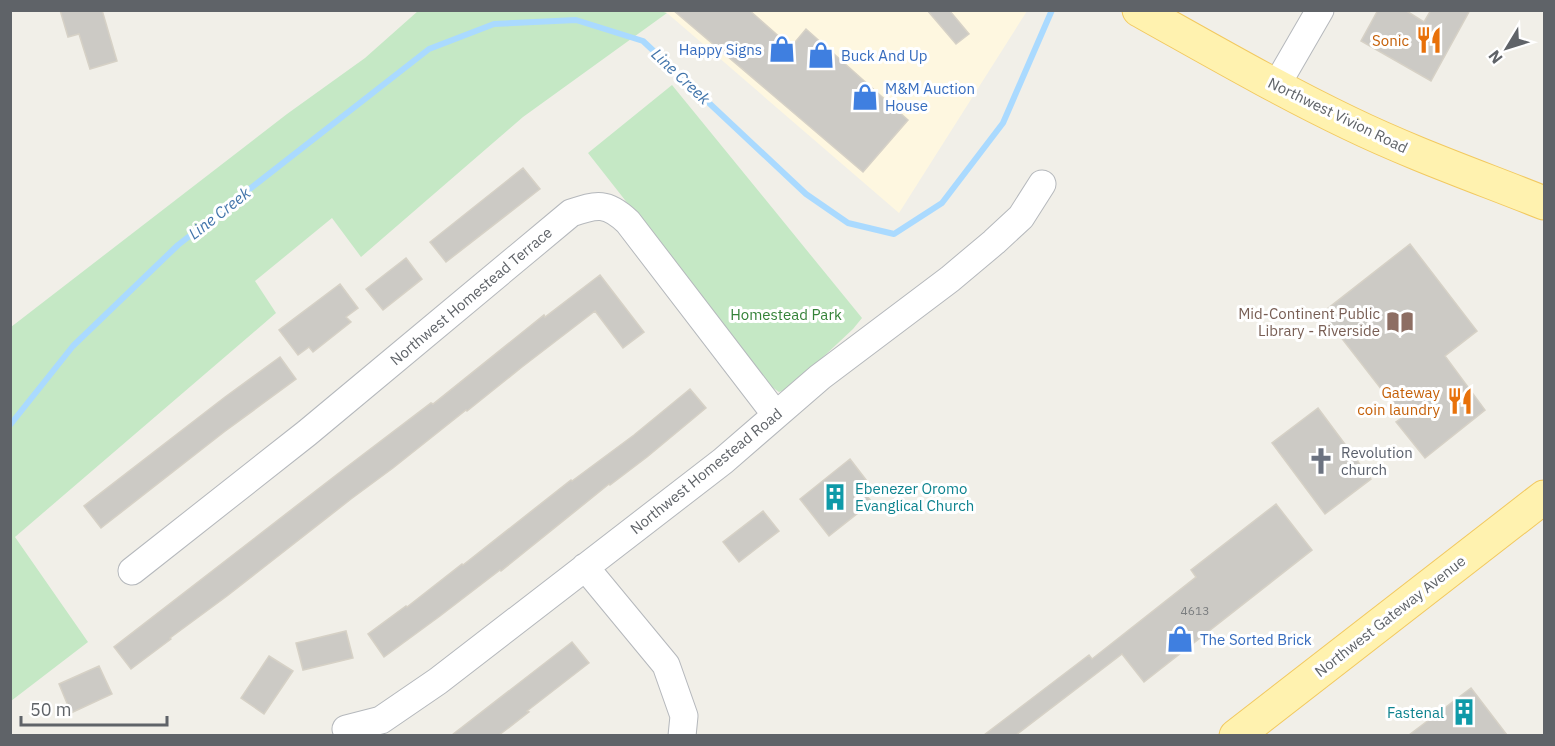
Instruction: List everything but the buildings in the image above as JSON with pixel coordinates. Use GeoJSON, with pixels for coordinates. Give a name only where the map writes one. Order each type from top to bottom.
{"type":"FeatureCollection","features":[{"type":"Feature","properties":{"kind":"main road","name":"Northwest Vivion Road"},"geometry":{"type":"LineString","coordinates":[[1140,10],[1276,86],[1350,123],[1426,158],[1545,203]]}},
{"type":"Feature","properties":{"kind":"main road","name":"Northwest Gateway Avenue"},"geometry":{"type":"LineString","coordinates":[[1236,735],[1545,497]]}},
{"type":"Feature","properties":{"kind":"street"},"geometry":{"type":"LineString","coordinates":[[1276,86],[1320,10]]}},
{"type":"Feature","properties":{"kind":"street","name":"Northwest Homestead Road"},"geometry":{"type":"LineString","coordinates":[[346,729],[381,720],[438,681],[723,461],[820,377],[950,279],[994,242],[1021,217],[1042,184]]}},
{"type":"Feature","properties":{"kind":"street","name":"Northwest Homestead Terrace"},"geometry":{"type":"LineString","coordinates":[[132,571],[307,433],[571,213],[592,206],[602,206],[618,213],[628,222],[776,415]]}},
{"type":"Feature","properties":{"kind":"street"},"geometry":{"type":"LineString","coordinates":[[585,567],[666,665],[684,716],[682,735]]}},
{"type":"Feature","properties":{"kind":"shaded area"},"geometry":{"type":"Polygon","coordinates":[[[657,11],[1027,11],[899,213],[667,13],[657,11]]]}},
{"type":"Feature","properties":{"kind":"green space"},"geometry":{"type":"Polygon","coordinates":[[[657,10],[667,13],[523,117],[361,257],[332,218],[255,281],[276,313],[15,537],[88,642],[11,701],[11,327],[287,114],[365,58],[418,11],[657,10]]]}},
{"type":"Feature","properties":{"kind":"green space","name":"Homestead Park"},"geometry":{"type":"Polygon","coordinates":[[[672,85],[862,318],[790,388],[779,392],[772,387],[588,153],[672,85]]]}},
{"type":"Feature","properties":{"kind":"waterway","name":"Line Creek"},"geometry":{"type":"LineString","coordinates":[[10,425],[73,346],[178,245],[429,49],[494,24],[576,20],[643,41],[806,194],[848,223],[894,234],[942,203],[1003,123],[1052,10]]}},
{"type":"Feature","properties":{"kind":"place","name":"Sonic"},"geometry":{"type":"Point","coordinates":[1429,40]}},
{"type":"Feature","properties":{"kind":"place","name":"Happy Signs"},"geometry":{"type":"Point","coordinates":[782,49]}},
{"type":"Feature","properties":{"kind":"place","name":"Buck And Up"},"geometry":{"type":"Point","coordinates":[821,55]}},
{"type":"Feature","properties":{"kind":"place","name":"M&M Auction House"},"geometry":{"type":"Point","coordinates":[865,97]}},
{"type":"Feature","properties":{"kind":"place","name":"Mid-Continent Public Library - Riverside"},"geometry":{"type":"Point","coordinates":[1400,322]}},
{"type":"Feature","properties":{"kind":"place","name":"Gateway coin laundry"},"geometry":{"type":"Point","coordinates":[1460,401]}},
{"type":"Feature","properties":{"kind":"place","name":"Revolution church"},"geometry":{"type":"Point","coordinates":[1321,461]}},
{"type":"Feature","properties":{"kind":"place","name":"Ebenezer Oromo Evanglical Church"},"geometry":{"type":"Point","coordinates":[835,497]}},
{"type":"Feature","properties":{"kind":"place","name":"The Sorted Brick"},"geometry":{"type":"Point","coordinates":[1180,639]}},
{"type":"Feature","properties":{"kind":"place","name":"Fastenal"},"geometry":{"type":"Point","coordinates":[1464,712]}}]}
